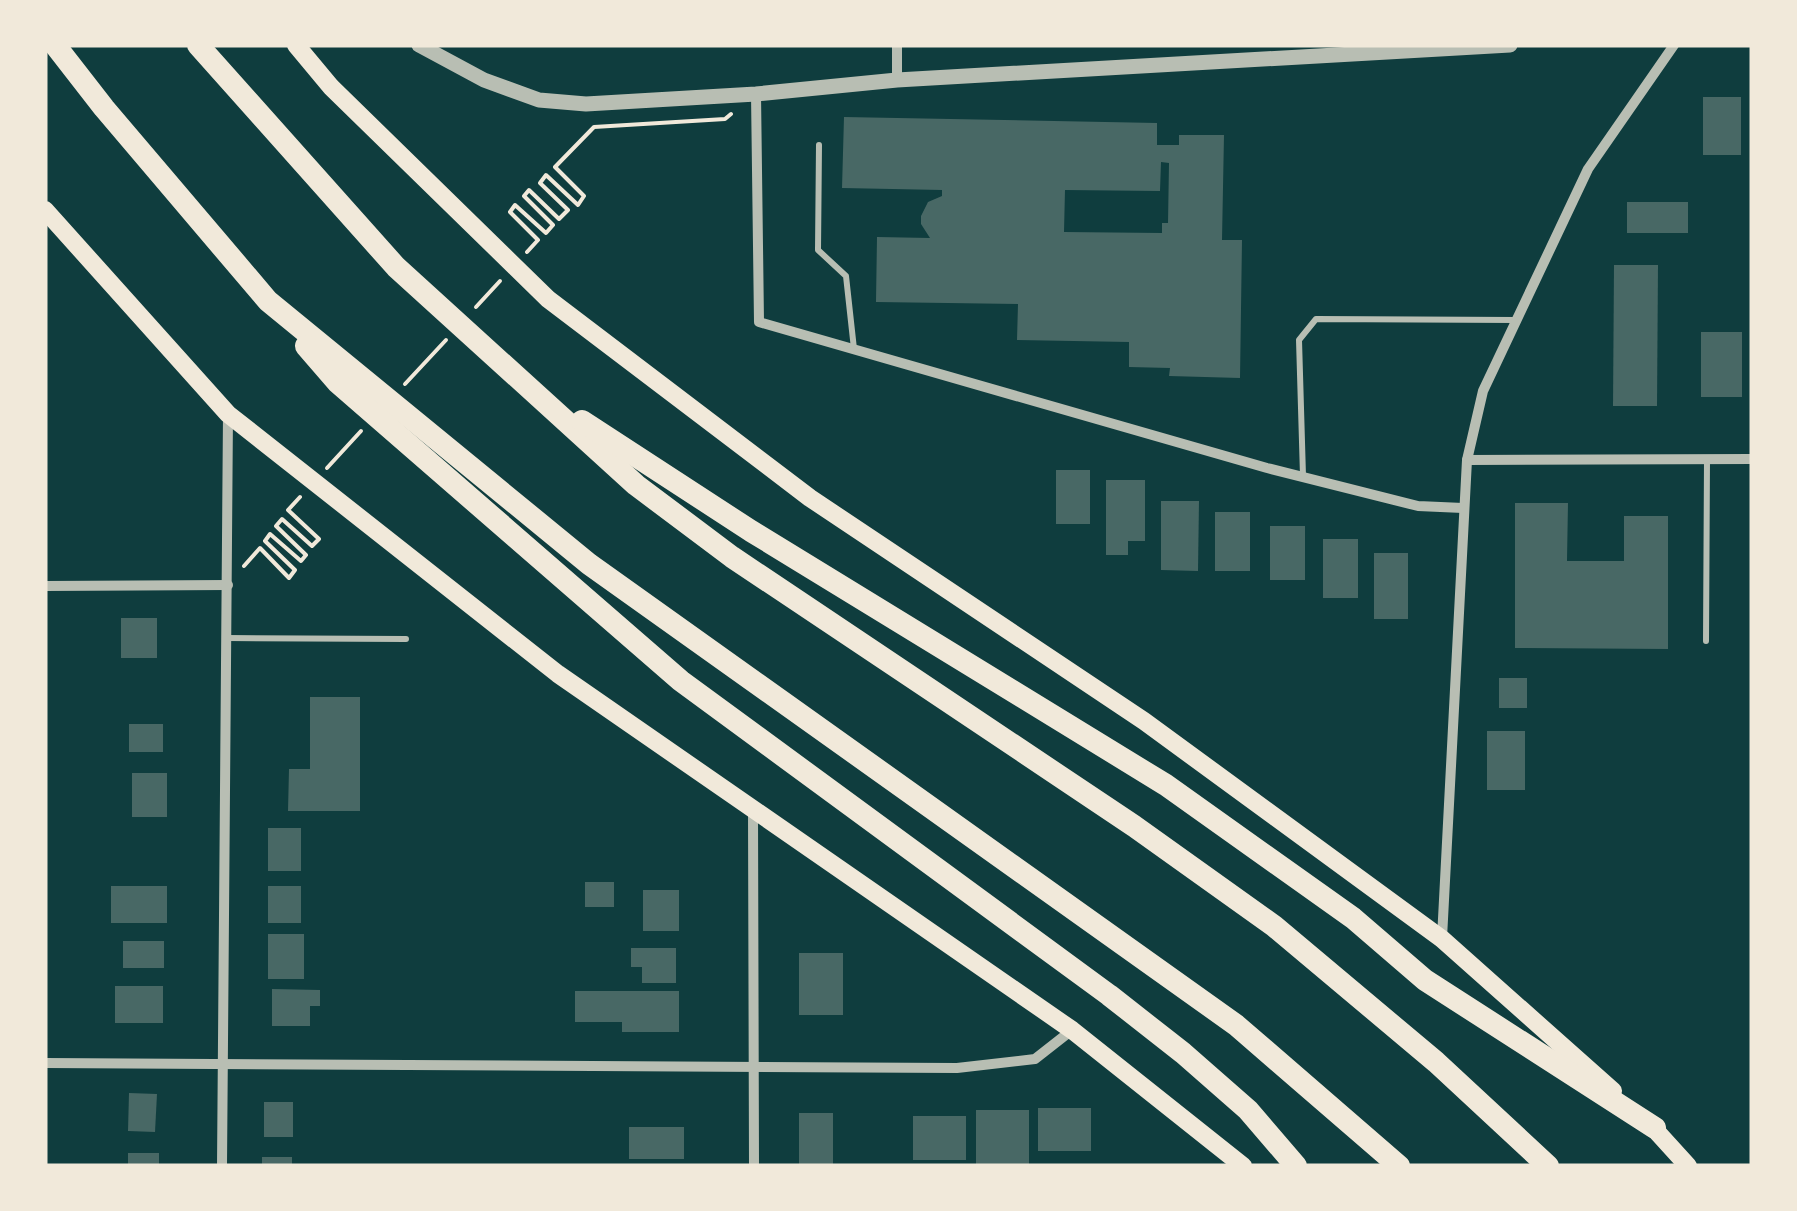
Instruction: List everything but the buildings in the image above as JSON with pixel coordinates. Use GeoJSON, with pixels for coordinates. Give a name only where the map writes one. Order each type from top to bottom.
{"type":"FeatureCollection","features":[{"type":"Feature","properties":{"kind":"highway"},"geometry":{"type":"LineString","coordinates":[[54,45],[338,383],[681,681],[1184,1053],[1248,1110],[1296,1166]]}},
{"type":"Feature","properties":{"kind":"highway"},"geometry":{"type":"LineString","coordinates":[[198,45],[396,267],[636,486],[732,556],[1134,826],[1274,926],[1436,1062],[1548,1166]]}},
{"type":"Feature","properties":{"kind":"highway"},"geometry":{"type":"LineString","coordinates":[[268,301],[589,564],[1236,1024],[1399,1166]]}},
{"type":"Feature","properties":{"kind":"highway"},"geometry":{"type":"LineString","coordinates":[[524,384],[751,531],[1166,786],[1352,918],[1425,980],[1655,1128]]}},
{"type":"Feature","properties":{"kind":"main road"},"geometry":{"type":"LineString","coordinates":[[296,45],[331,87],[548,298],[810,498],[1144,721],[1442,939],[1655,1128],[1688,1166]]}},
{"type":"Feature","properties":{"kind":"main road"},"geometry":{"type":"LineString","coordinates":[[45,210],[228,414],[558,674],[1072,1030],[1243,1166]]}},
{"type":"Feature","properties":{"kind":"street"},"geometry":{"type":"LineString","coordinates":[[419,45],[484,80],[539,100],[586,104],[756,94],[1226,53],[1510,45]]}},
{"type":"Feature","properties":{"kind":"street"},"geometry":{"type":"LineString","coordinates":[[897,45],[898,80]]}},
{"type":"Feature","properties":{"kind":"street"},"geometry":{"type":"LineString","coordinates":[[1442,939],[1466,460],[1483,391],[1588,169],[1674,45]]}},
{"type":"Feature","properties":{"kind":"street"},"geometry":{"type":"LineString","coordinates":[[756,94],[759,322],[1303,477],[1418,506],[1463,508]]}},
{"type":"Feature","properties":{"kind":"street"},"geometry":{"type":"LineString","coordinates":[[222,1166],[228,414]]}},
{"type":"Feature","properties":{"kind":"street"},"geometry":{"type":"LineString","coordinates":[[1466,460],[1752,459]]}},
{"type":"Feature","properties":{"kind":"street"},"geometry":{"type":"LineString","coordinates":[[45,586],[228,585]]}},
{"type":"Feature","properties":{"kind":"street"},"geometry":{"type":"LineString","coordinates":[[753,812],[754,1166]]}},
{"type":"Feature","properties":{"kind":"street"},"geometry":{"type":"LineString","coordinates":[[45,1062],[957,1068],[1035,1059],[1072,1030]]}},
{"type":"Feature","properties":{"kind":"lane"},"geometry":{"type":"LineString","coordinates":[[818,145],[818,250],[846,276],[854,350]]}},
{"type":"Feature","properties":{"kind":"lane"},"geometry":{"type":"LineString","coordinates":[[1303,477],[1300,340],[1316,319],[1516,320]]}},
{"type":"Feature","properties":{"kind":"lane"},"geometry":{"type":"LineString","coordinates":[[1706,641],[1707,460]]}},
{"type":"Feature","properties":{"kind":"lane"},"geometry":{"type":"LineString","coordinates":[[228,638],[406,638]]}},
{"type":"Feature","properties":{"kind":"path"},"geometry":{"type":"LineString","coordinates":[[525,254],[538,240],[510,212],[515,205],[546,233],[553,226],[524,196],[529,190],[560,219],[568,210],[540,184],[546,175],[578,205],[584,196],[555,167],[594,127],[725,119],[756,94]]}},
{"type":"Feature","properties":{"kind":"path"},"geometry":{"type":"LineString","coordinates":[[472,311],[512,268]]}},
{"type":"Feature","properties":{"kind":"path"},"geometry":{"type":"LineString","coordinates":[[394,396],[446,339]]}},
{"type":"Feature","properties":{"kind":"path"},"geometry":{"type":"LineString","coordinates":[[328,467],[367,424]]}},
{"type":"Feature","properties":{"kind":"path"},"geometry":{"type":"LineString","coordinates":[[228,585],[260,548],[290,578],[295,570],[265,541],[270,534],[301,561],[306,556],[276,526],[282,519],[312,546],[319,539],[288,510],[301,495]]}}]}
